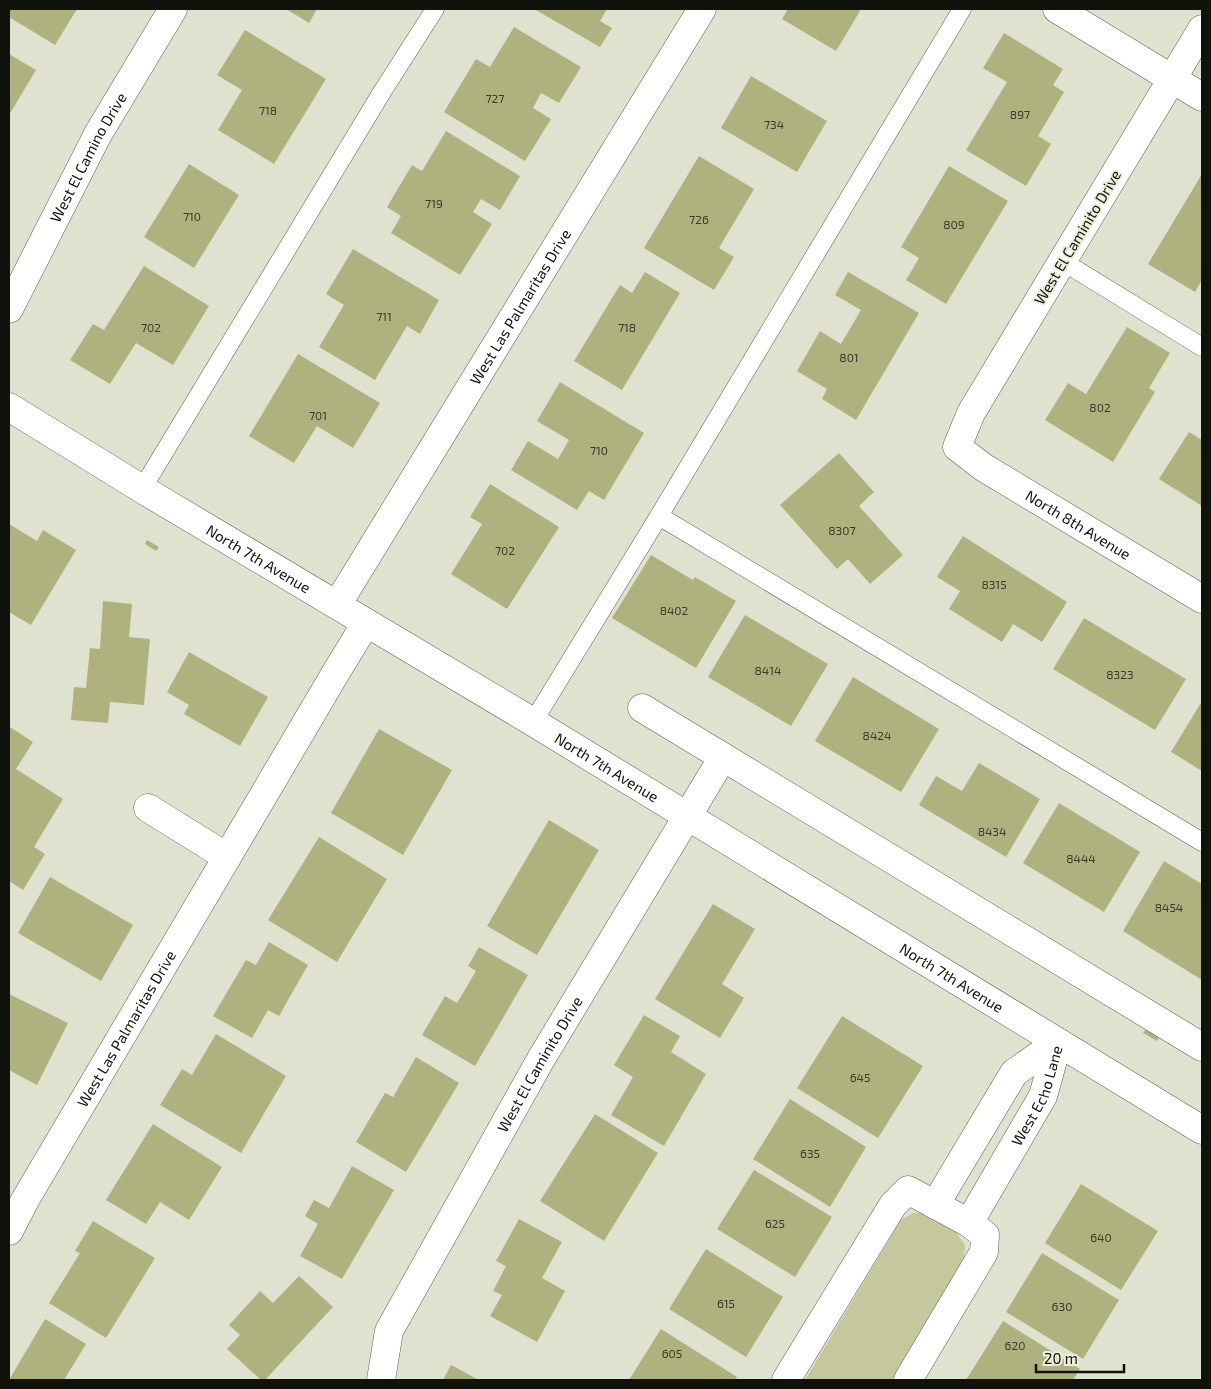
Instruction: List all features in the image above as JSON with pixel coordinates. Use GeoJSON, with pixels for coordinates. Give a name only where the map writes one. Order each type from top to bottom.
{"type":"FeatureCollection","features":[{"type":"Feature","properties":{"kind":"street","name":"West El Camino Drive"},"geometry":{"type":"LineString","coordinates":[[9,309],[98,134],[173,9]]}},
{"type":"Feature","properties":{"kind":"street","name":"West Las Palmaritas Drive"},"geometry":{"type":"LineString","coordinates":[[337,605],[702,9]]}},
{"type":"Feature","properties":{"kind":"street"},"geometry":{"type":"LineString","coordinates":[[1057,9],[1202,97]]}},
{"type":"Feature","properties":{"kind":"street","name":"West El Caminito Drive"},"geometry":{"type":"LineString","coordinates":[[957,447],[971,413],[1202,29]]}},
{"type":"Feature","properties":{"kind":"street","name":"North 7th Avenue"},"geometry":{"type":"LineString","coordinates":[[9,407],[142,489],[533,722],[1202,1130]]}},
{"type":"Feature","properties":{"kind":"street","name":"North 8th Avenue"},"geometry":{"type":"LineString","coordinates":[[957,447],[982,467],[1202,599]]}},
{"type":"Feature","properties":{"kind":"street","name":"West Las Palmaritas Drive"},"geometry":{"type":"LineString","coordinates":[[9,1231],[17,1196],[227,857],[366,623]]}},
{"type":"Feature","properties":{"kind":"street"},"geometry":{"type":"LineString","coordinates":[[642,708],[1202,1047]]}},
{"type":"Feature","properties":{"kind":"street","name":"West El Caminito Drive"},"geometry":{"type":"LineString","coordinates":[[381,1380],[389,1331],[541,1059],[723,757]]}},
{"type":"Feature","properties":{"kind":"street"},"geometry":{"type":"LineString","coordinates":[[148,808],[227,857]]}},
{"type":"Feature","properties":{"kind":"street","name":"West Echo Lane"},"geometry":{"type":"LineString","coordinates":[[935,1205],[1014,1072],[1058,1042]]}},
{"type":"Feature","properties":{"kind":"street","name":"West Echo Lane"},"geometry":{"type":"LineString","coordinates":[[969,1223],[1043,1096],[1058,1042]]}},
{"type":"Feature","properties":{"kind":"street"},"geometry":{"type":"LineString","coordinates":[[786,1380],[893,1205],[908,1190],[969,1223],[986,1235],[984,1252],[908,1380]]}},
{"type":"Feature","properties":{"kind":"lane"},"geometry":{"type":"LineString","coordinates":[[142,489],[377,100],[435,9]]}},
{"type":"Feature","properties":{"kind":"lane"},"geometry":{"type":"LineString","coordinates":[[533,722],[659,516],[962,9]]}},
{"type":"Feature","properties":{"kind":"lane"},"geometry":{"type":"LineString","coordinates":[[1062,261],[1202,348]]}},
{"type":"Feature","properties":{"kind":"lane"},"geometry":{"type":"LineString","coordinates":[[659,516],[1202,842]]}},
{"type":"Feature","properties":{"kind":"green space"},"geometry":{"type":"Polygon","coordinates":[[[913,1213],[928,1213],[954,1230],[965,1245],[964,1259],[892,1380],[805,1380],[901,1220],[913,1213]]]}},
{"type":"Feature","properties":{"kind":"building"},"geometry":{"type":"Polygon","coordinates":[[[9,9],[77,9],[55,45],[9,17],[9,9]]]}},
{"type":"Feature","properties":{"kind":"building"},"geometry":{"type":"Polygon","coordinates":[[[286,9],[317,9],[309,23],[286,9]]]}},
{"type":"Feature","properties":{"kind":"building"},"geometry":{"type":"Polygon","coordinates":[[[534,9],[607,9],[600,21],[612,28],[600,47],[534,9]]]}},
{"type":"Feature","properties":{"kind":"building"},"geometry":{"type":"Polygon","coordinates":[[[788,9],[857,9],[860,11],[836,51],[782,19],[788,9]]]}},
{"type":"Feature","properties":{"kind":"building"},"geometry":{"type":"Polygon","coordinates":[[[514,27],[581,67],[559,103],[541,93],[533,108],[551,119],[525,161],[444,112],[476,59],[490,67],[514,27]]]}},
{"type":"Feature","properties":{"kind":"building"},"geometry":{"type":"Polygon","coordinates":[[[245,30],[326,79],[274,164],[218,130],[242,90],[217,75],[245,30]]]}},
{"type":"Feature","properties":{"kind":"building"},"geometry":{"type":"Polygon","coordinates":[[[1004,33],[1063,69],[1053,85],[1064,92],[1038,136],[1051,144],[1026,186],[966,150],[1007,82],[983,68],[1004,33]]]}},
{"type":"Feature","properties":{"kind":"building"},"geometry":{"type":"Polygon","coordinates":[[[9,54],[36,70],[9,115],[9,54]]]}},
{"type":"Feature","properties":{"kind":"building"},"geometry":{"type":"Polygon","coordinates":[[[751,76],[827,121],[797,172],[721,128],[751,76]]]}},
{"type":"Feature","properties":{"kind":"building"},"geometry":{"type":"Polygon","coordinates":[[[446,131],[520,176],[500,210],[481,199],[473,212],[492,224],[460,275],[391,233],[401,216],[387,207],[412,165],[422,171],[446,131]]]}},
{"type":"Feature","properties":{"kind":"building"},"geometry":{"type":"Polygon","coordinates":[[[699,156],[754,189],[719,248],[734,257],[714,290],[644,248],[699,156]]]}},
{"type":"Feature","properties":{"kind":"building"},"geometry":{"type":"Polygon","coordinates":[[[189,164],[239,195],[194,268],[144,237],[189,164]]]}},
{"type":"Feature","properties":{"kind":"building"},"geometry":{"type":"Polygon","coordinates":[[[949,166],[1008,201],[946,304],[906,280],[919,258],[901,247],[949,166]]]}},
{"type":"Feature","properties":{"kind":"building"},"geometry":{"type":"Polygon","coordinates":[[[1202,174],[1202,280],[1195,292],[1148,264],[1202,174]]]}},
{"type":"Feature","properties":{"kind":"building"},"geometry":{"type":"Polygon","coordinates":[[[353,249],[439,300],[420,334],[407,326],[375,380],[319,347],[344,305],[326,294],[353,249]]]}},
{"type":"Feature","properties":{"kind":"building"},"geometry":{"type":"Polygon","coordinates":[[[144,266],[209,306],[173,365],[136,343],[110,384],[70,360],[93,324],[104,330],[144,266]]]}},
{"type":"Feature","properties":{"kind":"building"},"geometry":{"type":"Polygon","coordinates":[[[645,272],[680,293],[622,390],[574,361],[620,285],[632,293],[645,272]]]}},
{"type":"Feature","properties":{"kind":"building"},"geometry":{"type":"Polygon","coordinates":[[[848,272],[919,313],[856,420],[822,399],[827,389],[797,371],[820,331],[841,344],[861,310],[835,295],[848,272]]]}},
{"type":"Feature","properties":{"kind":"building"},"geometry":{"type":"Polygon","coordinates":[[[1127,327],[1170,353],[1149,388],[1155,392],[1113,462],[1045,420],[1068,383],[1086,394],[1127,327]]]}},
{"type":"Feature","properties":{"kind":"building"},"geometry":{"type":"Polygon","coordinates":[[[298,354],[380,403],[353,448],[317,426],[294,463],[249,436],[298,354]]]}},
{"type":"Feature","properties":{"kind":"building"},"geometry":{"type":"Polygon","coordinates":[[[560,382],[644,433],[604,500],[589,491],[577,510],[511,470],[528,441],[558,459],[569,440],[537,421],[560,382]]]}},
{"type":"Feature","properties":{"kind":"building"},"geometry":{"type":"Polygon","coordinates":[[[1189,432],[1202,440],[1202,506],[1159,479],[1189,432]]]}},
{"type":"Feature","properties":{"kind":"building"},"geometry":{"type":"Polygon","coordinates":[[[839,453],[874,492],[859,506],[903,555],[870,584],[848,559],[837,569],[780,505],[839,453]]]}},
{"type":"Feature","properties":{"kind":"building"},"geometry":{"type":"Polygon","coordinates":[[[490,484],[559,527],[507,609],[451,574],[482,524],[470,517],[490,484]]]}},
{"type":"Feature","properties":{"kind":"building"},"geometry":{"type":"Polygon","coordinates":[[[9,524],[37,541],[43,530],[76,550],[31,625],[9,612],[9,524]]]}},
{"type":"Feature","properties":{"kind":"building"},"geometry":{"type":"Polygon","coordinates":[[[963,536],[1067,602],[1042,642],[1013,624],[1002,642],[949,609],[960,591],[937,577],[963,536]]]}},
{"type":"Feature","properties":{"kind":"building"},"geometry":{"type":"Polygon","coordinates":[[[147,540],[159,547],[156,551],[145,544],[147,540]]]}},
{"type":"Feature","properties":{"kind":"building"},"geometry":{"type":"Polygon","coordinates":[[[651,555],[693,580],[695,577],[736,601],[696,668],[612,618],[651,555]]]}},
{"type":"Feature","properties":{"kind":"building"},"geometry":{"type":"Polygon","coordinates":[[[103,601],[132,604],[129,637],[150,639],[144,705],[110,702],[108,723],[71,720],[74,687],[86,688],[90,648],[100,649],[103,601]]]}},
{"type":"Feature","properties":{"kind":"building"},"geometry":{"type":"Polygon","coordinates":[[[745,615],[828,664],[791,726],[708,677],[745,615]]]}},
{"type":"Feature","properties":{"kind":"building"},"geometry":{"type":"Polygon","coordinates":[[[1084,618],[1186,679],[1155,730],[1053,669],[1084,618]]]}},
{"type":"Feature","properties":{"kind":"building"},"geometry":{"type":"Polygon","coordinates":[[[189,652],[268,697],[240,746],[184,714],[189,705],[167,692],[189,652]]]}},
{"type":"Feature","properties":{"kind":"building"},"geometry":{"type":"Polygon","coordinates":[[[853,677],[939,729],[901,792],[815,741],[853,677]]]}},
{"type":"Feature","properties":{"kind":"building"},"geometry":{"type":"Polygon","coordinates":[[[1202,701],[1202,771],[1171,752],[1202,701]]]}},
{"type":"Feature","properties":{"kind":"building"},"geometry":{"type":"Polygon","coordinates":[[[10,727],[33,742],[16,769],[63,799],[34,847],[45,854],[23,890],[9,881],[10,727]]]}},
{"type":"Feature","properties":{"kind":"building"},"geometry":{"type":"Polygon","coordinates":[[[379,729],[452,770],[403,855],[331,813],[379,729]]]}},
{"type":"Feature","properties":{"kind":"building"},"geometry":{"type":"Polygon","coordinates":[[[979,763],[1040,799],[1006,857],[919,805],[936,776],[962,791],[979,763]]]}},
{"type":"Feature","properties":{"kind":"building"},"geometry":{"type":"Polygon","coordinates":[[[1059,803],[1140,852],[1104,912],[1023,863],[1059,803]]]}},
{"type":"Feature","properties":{"kind":"building"},"geometry":{"type":"Polygon","coordinates":[[[549,820],[599,850],[537,955],[487,926],[549,820]]]}},
{"type":"Feature","properties":{"kind":"building"},"geometry":{"type":"Polygon","coordinates":[[[319,837],[387,879],[337,962],[268,920],[319,837]]]}},
{"type":"Feature","properties":{"kind":"building"},"geometry":{"type":"Polygon","coordinates":[[[1164,861],[1202,884],[1202,980],[1123,931],[1164,861]]]}},
{"type":"Feature","properties":{"kind":"building"},"geometry":{"type":"Polygon","coordinates":[[[50,877],[133,925],[101,981],[18,933],[50,877]]]}},
{"type":"Feature","properties":{"kind":"building"},"geometry":{"type":"Polygon","coordinates":[[[713,904],[755,929],[722,984],[744,998],[720,1038],[655,999],[713,904]]]}},
{"type":"Feature","properties":{"kind":"building"},"geometry":{"type":"Polygon","coordinates":[[[269,942],[308,965],[279,1016],[268,1010],[252,1038],[213,1016],[246,960],[256,965],[269,942]]]}},
{"type":"Feature","properties":{"kind":"building"},"geometry":{"type":"Polygon","coordinates":[[[479,947],[528,975],[475,1066],[422,1035],[445,996],[457,1003],[476,971],[468,966],[479,947]]]}},
{"type":"Feature","properties":{"kind":"building"},"geometry":{"type":"Polygon","coordinates":[[[9,994],[68,1023],[37,1085],[9,1070],[9,994]]]}},
{"type":"Feature","properties":{"kind":"building"},"geometry":{"type":"Polygon","coordinates":[[[644,1015],[680,1036],[671,1052],[706,1074],[664,1146],[611,1115],[633,1077],[614,1065],[644,1015]]]}},
{"type":"Feature","properties":{"kind":"building"},"geometry":{"type":"Polygon","coordinates":[[[842,1016],[923,1066],[878,1138],[797,1088],[842,1016]]]}},
{"type":"Feature","properties":{"kind":"building"},"geometry":{"type":"Polygon","coordinates":[[[1146,1029],[1159,1037],[1157,1041],[1143,1033],[1146,1029]]]}},
{"type":"Feature","properties":{"kind":"building"},"geometry":{"type":"Polygon","coordinates":[[[216,1034],[286,1076],[241,1153],[160,1105],[182,1069],[192,1075],[216,1034]]]}},
{"type":"Feature","properties":{"kind":"building"},"geometry":{"type":"Polygon","coordinates":[[[416,1057],[459,1083],[406,1172],[356,1142],[385,1093],[393,1097],[416,1057]]]}},
{"type":"Feature","properties":{"kind":"building"},"geometry":{"type":"Polygon","coordinates":[[[790,1099],[866,1147],[830,1207],[753,1159],[790,1099]]]}},
{"type":"Feature","properties":{"kind":"building"},"geometry":{"type":"Polygon","coordinates":[[[595,1114],[658,1153],[604,1241],[540,1201],[595,1114]]]}},
{"type":"Feature","properties":{"kind":"building"},"geometry":{"type":"Polygon","coordinates":[[[153,1124],[222,1167],[189,1220],[160,1202],[146,1224],[106,1200],[153,1124]]]}},
{"type":"Feature","properties":{"kind":"building"},"geometry":{"type":"Polygon","coordinates":[[[352,1166],[394,1190],[342,1279],[300,1256],[318,1224],[305,1216],[314,1200],[329,1208],[352,1166]]]}},
{"type":"Feature","properties":{"kind":"building"},"geometry":{"type":"Polygon","coordinates":[[[754,1170],[832,1217],[795,1277],[717,1229],[754,1170]]]}},
{"type":"Feature","properties":{"kind":"building"},"geometry":{"type":"Polygon","coordinates":[[[1081,1184],[1158,1231],[1121,1290],[1045,1243],[1081,1184]]]}},
{"type":"Feature","properties":{"kind":"building"},"geometry":{"type":"Polygon","coordinates":[[[519,1219],[562,1242],[542,1278],[565,1291],[537,1342],[490,1316],[502,1295],[493,1291],[506,1266],[496,1261],[519,1219]]]}},
{"type":"Feature","properties":{"kind":"building"},"geometry":{"type":"Polygon","coordinates":[[[93,1221],[155,1258],[106,1338],[49,1303],[80,1253],[75,1251],[93,1221]]]}},
{"type":"Feature","properties":{"kind":"building"},"geometry":{"type":"Polygon","coordinates":[[[706,1249],[783,1297],[746,1357],[669,1309],[706,1249]]]}},
{"type":"Feature","properties":{"kind":"building"},"geometry":{"type":"Polygon","coordinates":[[[1042,1253],[1119,1300],[1083,1359],[1006,1312],[1042,1253]]]}},
{"type":"Feature","properties":{"kind":"building"},"geometry":{"type":"Polygon","coordinates":[[[299,1276],[333,1307],[265,1380],[261,1380],[227,1349],[240,1335],[229,1325],[260,1291],[273,1303],[299,1276]]]}},
{"type":"Feature","properties":{"kind":"building"},"geometry":{"type":"Polygon","coordinates":[[[45,1319],[86,1344],[64,1380],[9,1380],[45,1319]]]}},
{"type":"Feature","properties":{"kind":"building"},"geometry":{"type":"Polygon","coordinates":[[[1003,1321],[1080,1369],[1073,1380],[966,1380],[1003,1321]]]}},
{"type":"Feature","properties":{"kind":"building"},"geometry":{"type":"Polygon","coordinates":[[[661,1329],[737,1377],[735,1380],[629,1380],[661,1329]]]}},
{"type":"Feature","properties":{"kind":"building"},"geometry":{"type":"Polygon","coordinates":[[[451,1365],[479,1380],[443,1380],[451,1365]]]}}]}
